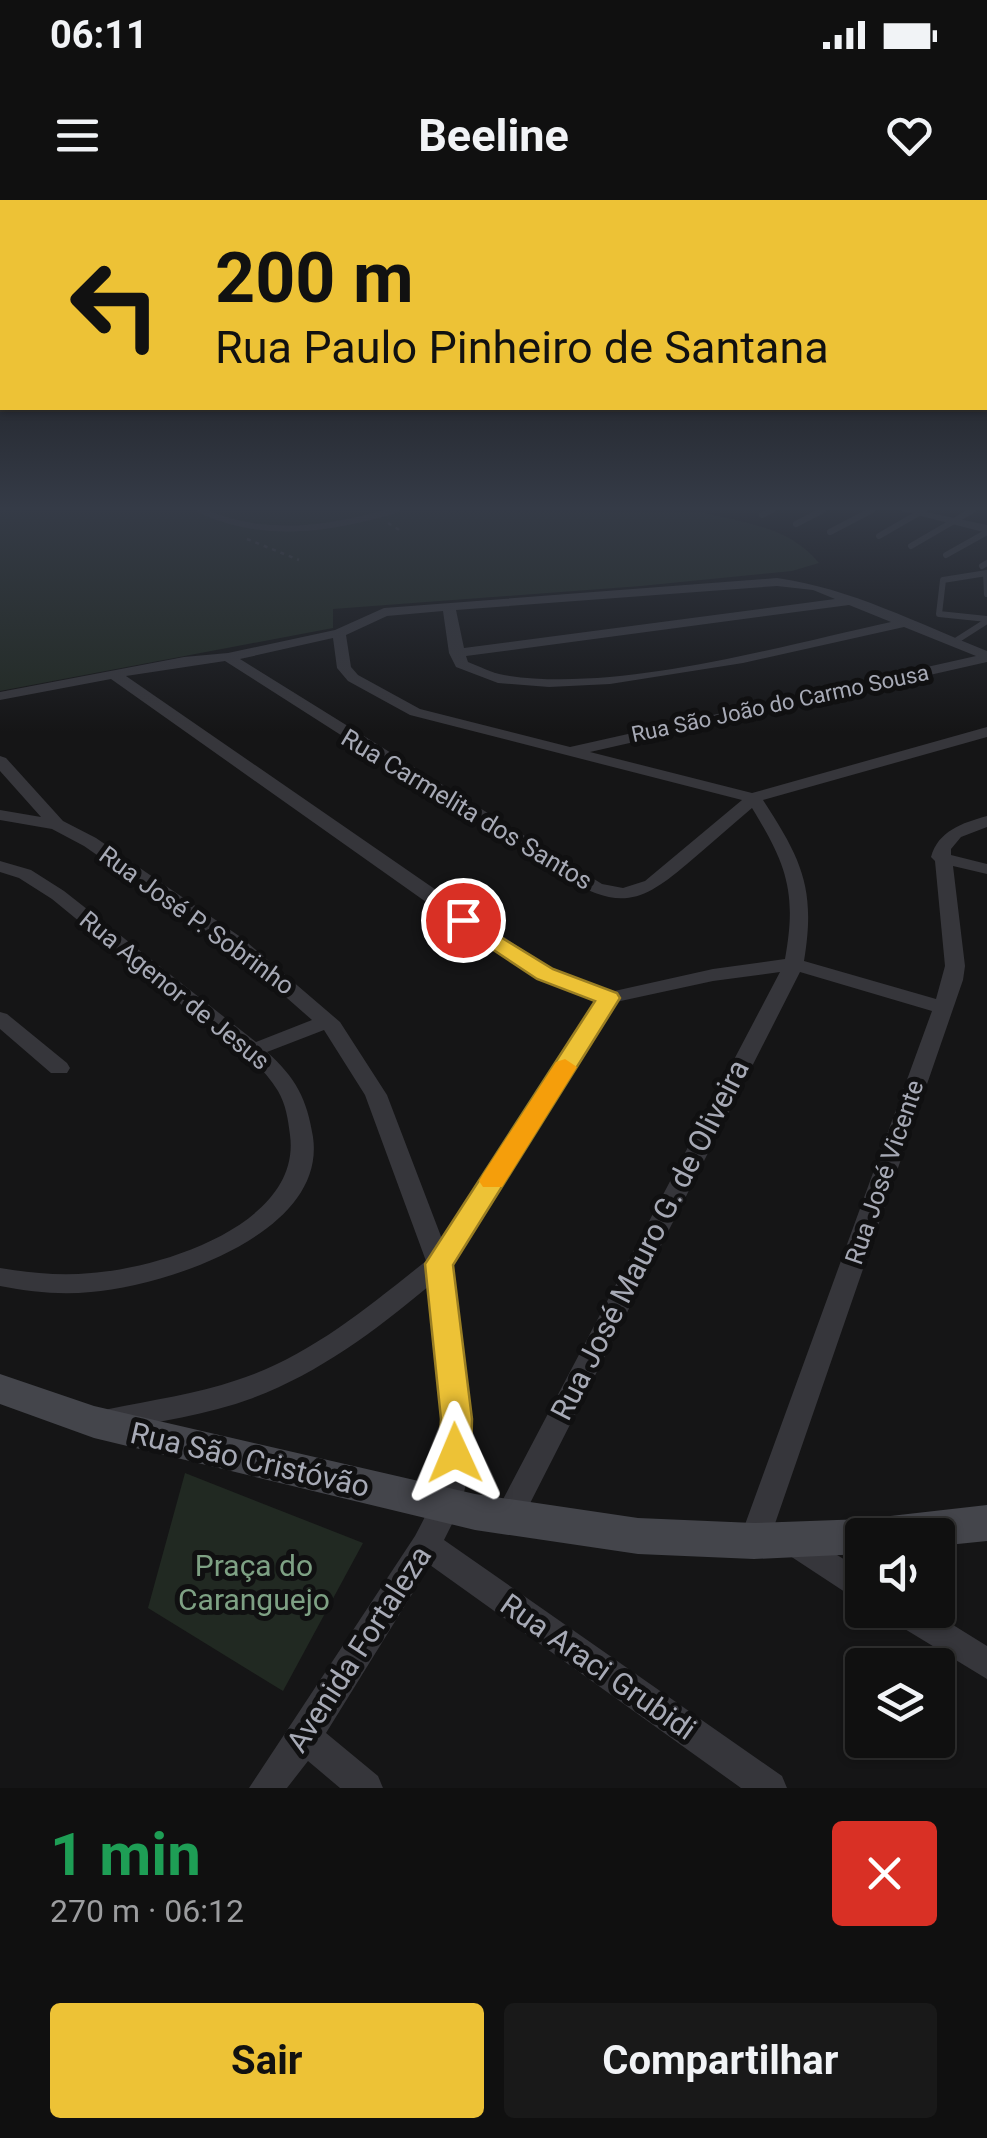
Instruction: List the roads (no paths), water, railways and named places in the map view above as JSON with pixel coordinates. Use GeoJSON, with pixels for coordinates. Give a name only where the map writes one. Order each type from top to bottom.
{"type":"FeatureCollection","features":[{"type":"Feature","properties":{"kind":"main road","name":"Rua São Cristóvão"},"geometry":{"type":"LineString","coordinates":[[0,1388],[94,1422],[446,1506],[638,1536],[773,1541],[845,1536]]}},
{"type":"Feature","properties":{"kind":"main road","name":"Rua São Cristóvão"},"geometry":{"type":"LineString","coordinates":[[955,1526],[987,1523]]}},
{"type":"Feature","properties":{"kind":"street"},"geometry":{"type":"LineString","coordinates":[[0,696],[192,660],[228,658],[339,633],[376,614],[733,584]]}},
{"type":"Feature","properties":{"kind":"street"},"geometry":{"type":"LineString","coordinates":[[798,584],[854,601],[987,657]]}},
{"type":"Feature","properties":{"kind":"street"},"geometry":{"type":"LineString","coordinates":[[456,653],[854,601]]}},
{"type":"Feature","properties":{"kind":"street"},"geometry":{"type":"LineString","coordinates":[[449,606],[456,653],[467,668],[491,678],[528,684],[583,684],[906,623]]}},
{"type":"Feature","properties":{"kind":"street"},"geometry":{"type":"LineString","coordinates":[[339,633],[344,668],[389,701],[458,724],[754,798],[784,786],[987,732]]}},
{"type":"Feature","properties":{"kind":"street","name":"Rua São João do Carmo Sousa"},"geometry":{"type":"LineString","coordinates":[[574,750],[987,657]]}},
{"type":"Feature","properties":{"kind":"street","name":"Rua Carmelita dos Santos"},"geometry":{"type":"LineString","coordinates":[[228,658],[323,722],[604,892],[617,895],[642,891],[754,798]]}},
{"type":"Feature","properties":{"kind":"street"},"geometry":{"type":"LineString","coordinates":[[116,676],[545,974],[609,998],[712,975],[794,964],[942,1007]]}},
{"type":"Feature","properties":{"kind":"street","name":"Rua José P. Sobrinho"},"geometry":{"type":"LineString","coordinates":[[0,762],[57,825],[90,842],[235,942],[327,1021],[376,1095],[439,1264]]}},
{"type":"Feature","properties":{"kind":"street","name":"Rua José Mauro G. de Oliveira"},"geometry":{"type":"LineString","coordinates":[[509,1516],[794,964],[802,914],[797,885],[754,798]]}},
{"type":"Feature","properties":{"kind":"street"},"geometry":{"type":"LineString","coordinates":[[0,815],[57,825]]}},
{"type":"Feature","properties":{"kind":"street"},"geometry":{"type":"LineString","coordinates":[[987,821],[955,833],[942,848],[940,857],[987,870]]}},
{"type":"Feature","properties":{"kind":"street","name":"Rua José Vicente"},"geometry":{"type":"LineString","coordinates":[[773,1541],[955,966],[940,857]]}},
{"type":"Feature","properties":{"kind":"street","name":"Rua Agenor de Jesus"},"geometry":{"type":"LineString","coordinates":[[0,866],[25,874],[58,895],[251,1051],[287,1087],[298,1109],[306,1144],[302,1168],[290,1191],[265,1216],[206,1253],[138,1278],[45,1284],[0,1276]]}},
{"type":"Feature","properties":{"kind":"street"},"geometry":{"type":"LineString","coordinates":[[94,1422],[207,1400],[294,1367],[356,1331],[439,1264],[609,998]]}},
{"type":"Feature","properties":{"kind":"street"},"geometry":{"type":"LineString","coordinates":[[0,1018],[59,1068]]}},
{"type":"Feature","properties":{"kind":"street"},"geometry":{"type":"LineString","coordinates":[[251,1051],[327,1021]]}},
{"type":"Feature","properties":{"kind":"street","name":"Avenida Fortaleza"},"geometry":{"type":"LineString","coordinates":[[266,1788],[305,1737],[426,1546],[446,1506],[453,1480],[456,1419],[439,1264]]}},
{"type":"Feature","properties":{"kind":"street"},"geometry":{"type":"LineString","coordinates":[[773,1541],[845,1577]]}},
{"type":"Feature","properties":{"kind":"street","name":"Rua Araci Grubidi"},"geometry":{"type":"LineString","coordinates":[[426,1546],[770,1788]]}},
{"type":"Feature","properties":{"kind":"street"},"geometry":{"type":"LineString","coordinates":[[930,1628],[987,1664]]}},
{"type":"Feature","properties":{"kind":"street"},"geometry":{"type":"LineString","coordinates":[[305,1737],[366,1788]]}},
{"type":"Feature","properties":{"kind":"lane"},"geometry":{"type":"LineString","coordinates":[[943,584],[939,614],[987,620]]}},
{"type":"Feature","properties":{"kind":"lane"},"geometry":{"type":"LineString","coordinates":[[954,642],[987,620]]}},
{"type":"Feature","properties":{"kind":"park label","name":"Praça do Caranguejo"},"geometry":{"type":"Point","coordinates":[254,1583]}}]}
